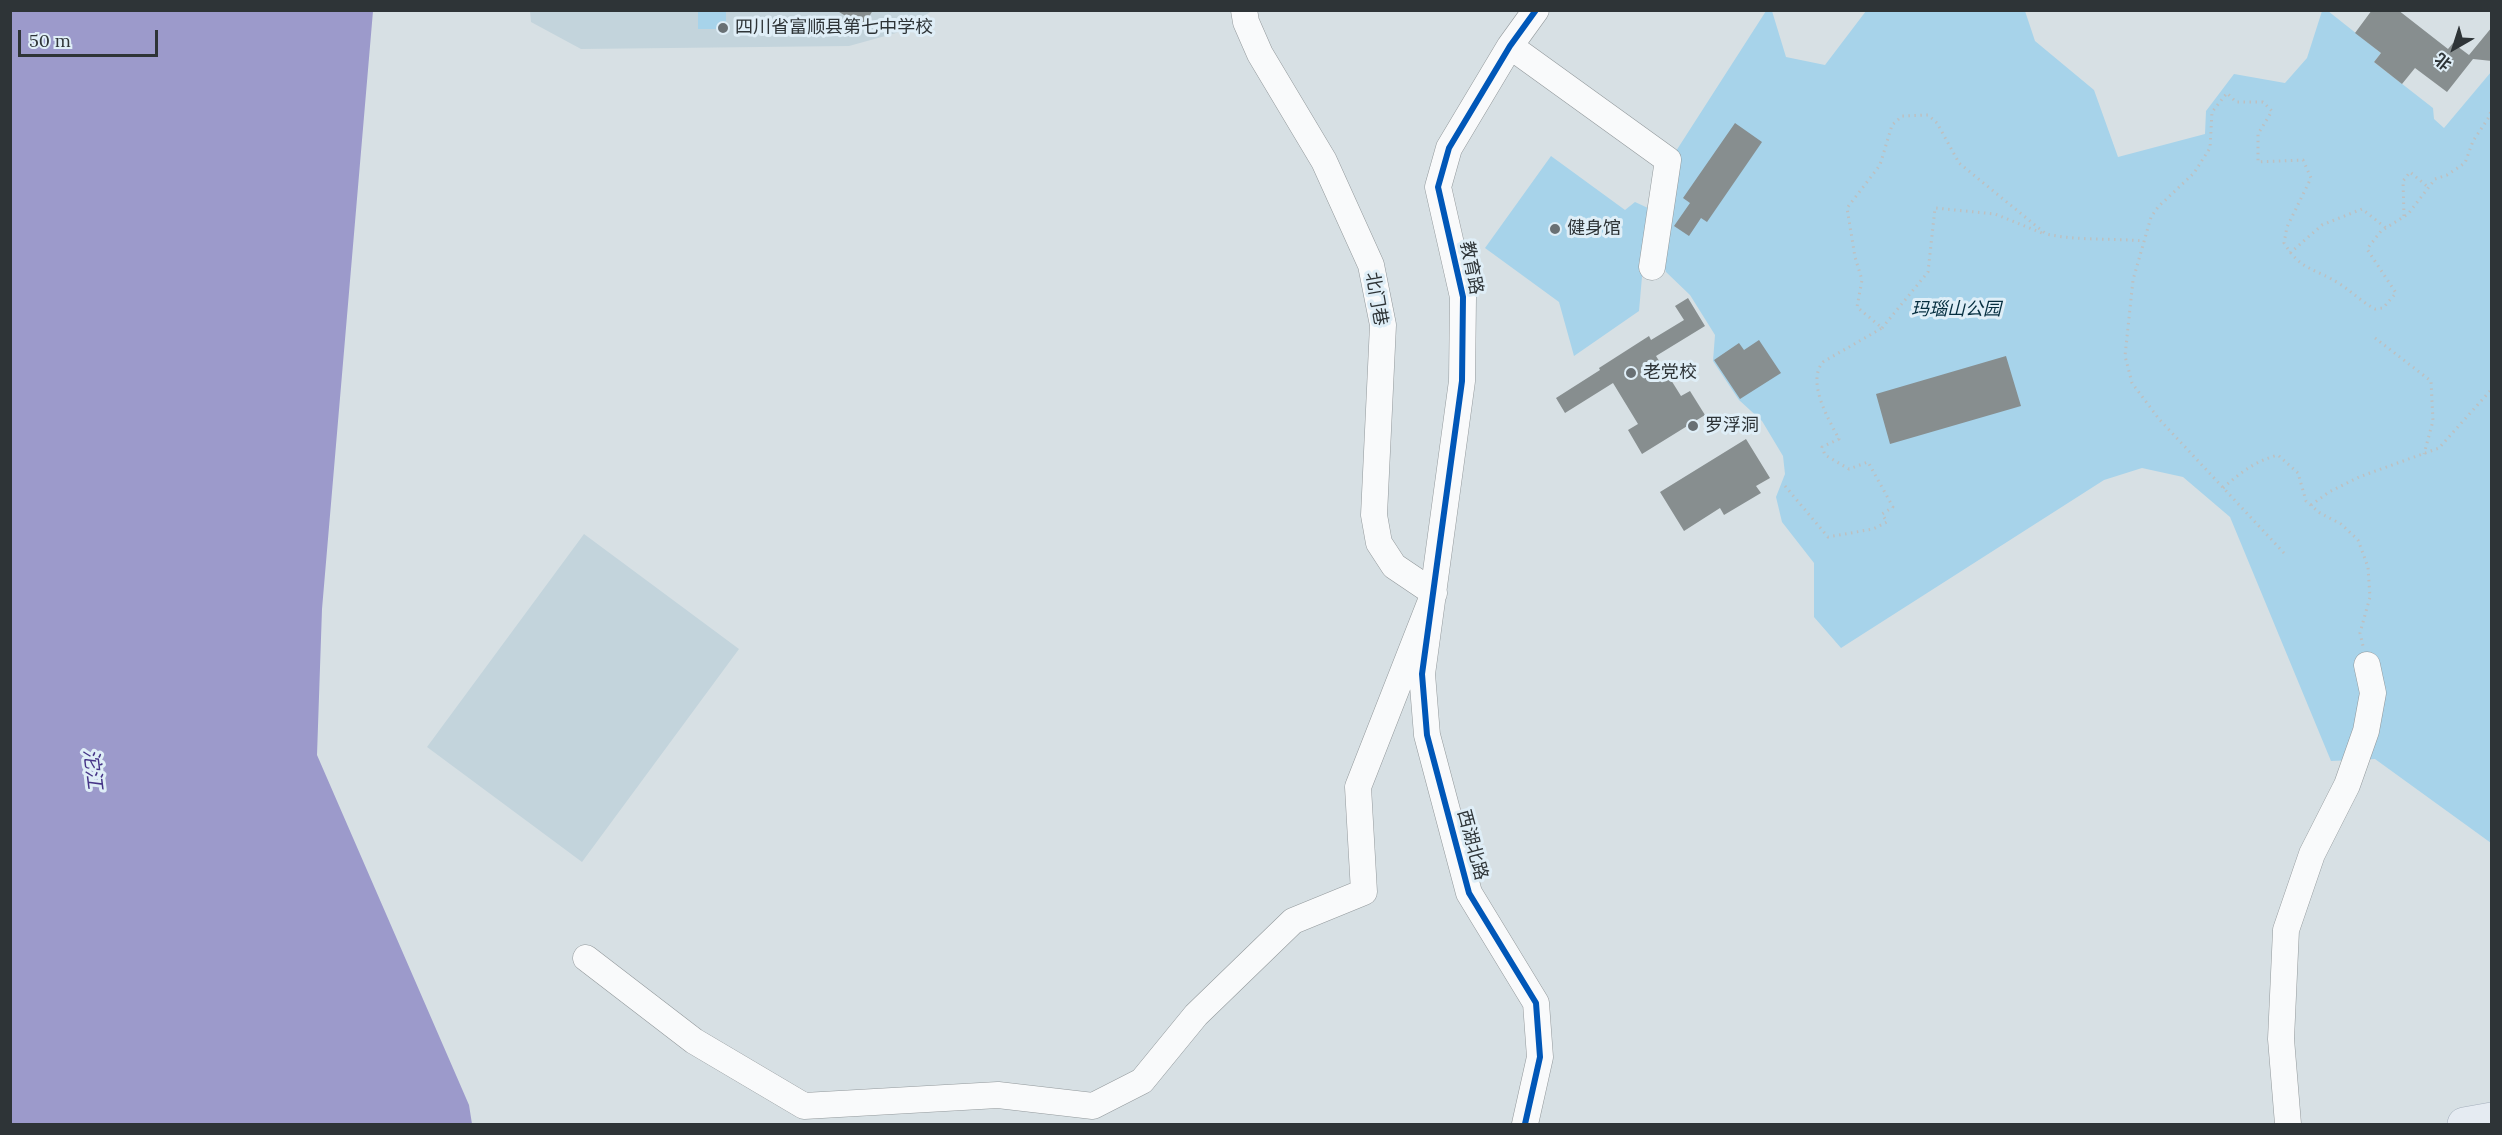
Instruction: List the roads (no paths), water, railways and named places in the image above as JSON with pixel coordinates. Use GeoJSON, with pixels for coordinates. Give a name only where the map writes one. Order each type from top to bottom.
{"type":"FeatureCollection","features":[{"type":"Feature","properties":{"kind":"main road"},"geometry":{"type":"LineString","coordinates":[[2464,1125],[2492,1119]]}},
{"type":"Feature","properties":{"kind":"street","name":"北门巷"},"geometry":{"type":"LineString","coordinates":[[1244,10],[1246,22],[1260,54],[1324,161],[1371,265],[1383,325],[1374,515],[1378,543],[1394,566],[1434,593]]}},
{"type":"Feature","properties":{"kind":"street","name":"教育路"},"geometry":{"type":"LineString","coordinates":[[1434,593],[1462,381],[1463,297],[1438,187],[1449,148],[1510,46],[1536,10]]}},
{"type":"Feature","properties":{"kind":"street"},"geometry":{"type":"LineString","coordinates":[[1510,46],[1668,160],[1652,267]]}},
{"type":"Feature","properties":{"kind":"street"},"geometry":{"type":"LineString","coordinates":[[586,958],[694,1041],[804,1106],[998,1095],[1093,1106],[1142,1081],[1196,1015],[1293,921],[1364,892],[1358,787],[1434,593]]}},
{"type":"Feature","properties":{"kind":"street","name":"西湖北路"},"geometry":{"type":"LineString","coordinates":[[1434,593],[1422,674],[1427,735],[1469,893],[1536,1003],[1540,1058],[1525,1125]]}},
{"type":"Feature","properties":{"kind":"street"},"geometry":{"type":"LineString","coordinates":[[2288,1125],[2281,1039],[2286,930],[2312,854],[2347,785],[2366,731],[2373,693],[2367,665]]}},
{"type":"Feature","properties":{"kind":"water","name":"沱江"},"geometry":{"type":"Polygon","coordinates":[[[10,11],[373,11],[322,609],[317,755],[469,1105],[472,1124],[11,1124],[10,11]]]}},
{"type":"Feature","properties":{"kind":"place","name":"四川省富顺县第七中学校"},"geometry":{"type":"Point","coordinates":[723,28]}},
{"type":"Feature","properties":{"kind":"place","name":"健身馆"},"geometry":{"type":"Point","coordinates":[1555,229]}},
{"type":"Feature","properties":{"kind":"place","name":"老党校"},"geometry":{"type":"Point","coordinates":[1631,373]}},
{"type":"Feature","properties":{"kind":"place","name":"罗浮洞"},"geometry":{"type":"Point","coordinates":[1693,426]}},
{"type":"Feature","properties":{"kind":"park label","name":"玛瑙山公园"},"geometry":{"type":"Point","coordinates":[1956,310]}}]}
